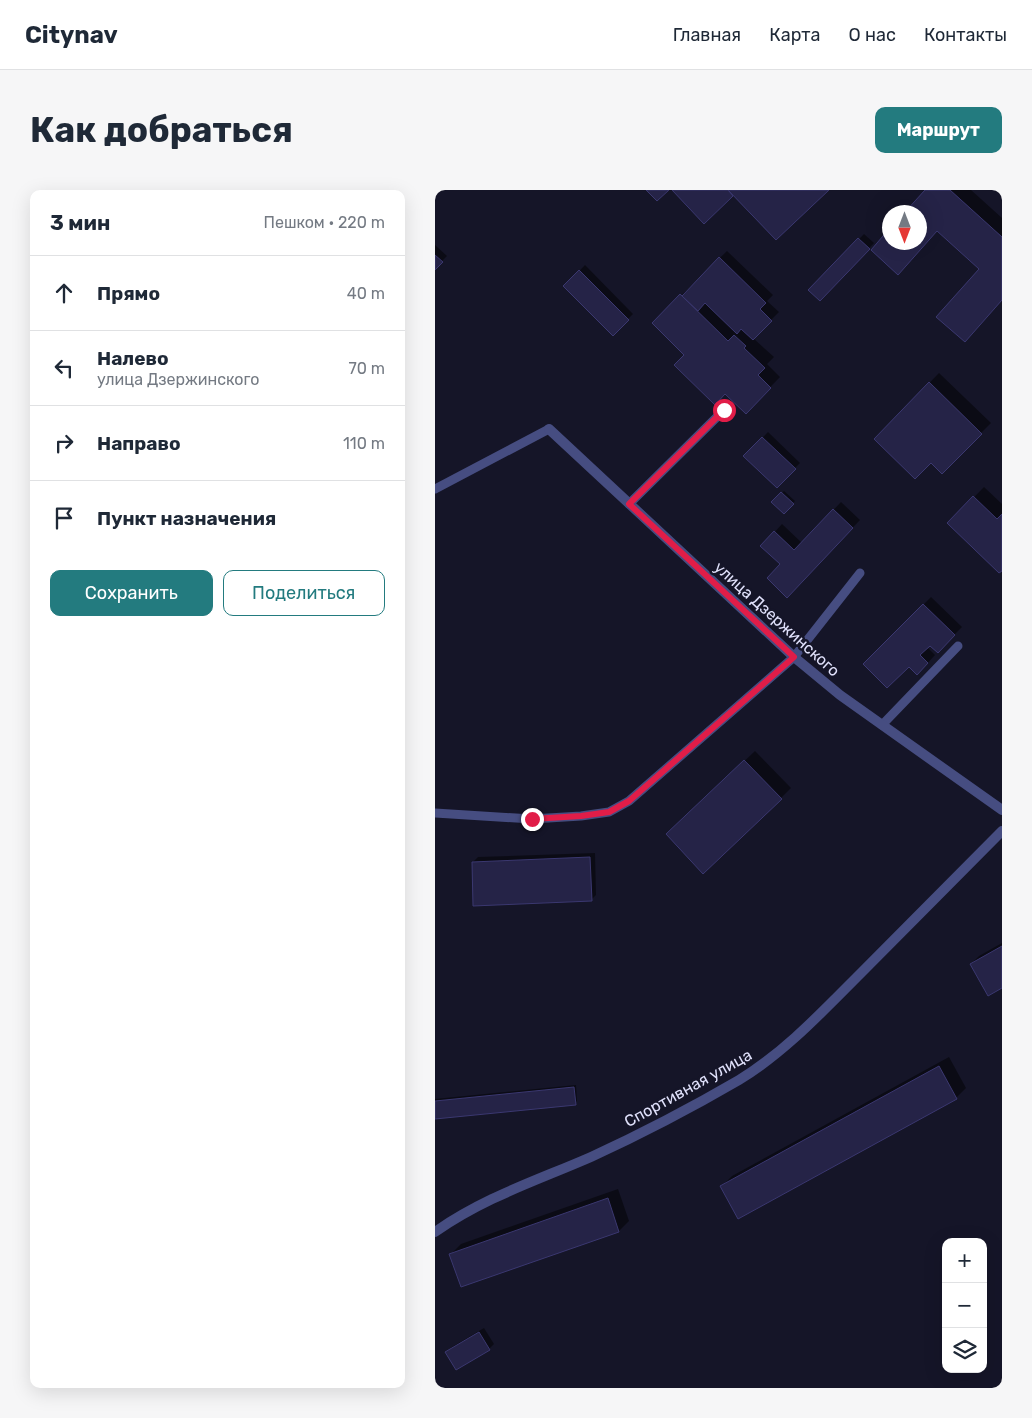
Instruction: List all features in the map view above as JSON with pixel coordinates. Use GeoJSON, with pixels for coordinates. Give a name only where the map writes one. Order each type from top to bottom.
{"type":"FeatureCollection","features":[{"type":"Feature","properties":{"kind":"street","name":"улица Дзержинского"},"geometry":{"type":"LineString","coordinates":[[549,429],[794,657],[840,695],[1002,810]]}},
{"type":"Feature","properties":{"kind":"street","name":"Спортивная улица"},"geometry":{"type":"LineString","coordinates":[[435,1232],[457,1217],[490,1199],[591,1157],[641,1133],[740,1079],[768,1060],[815,1019],[1002,831]]}},
{"type":"Feature","properties":{"kind":"lane"},"geometry":{"type":"LineString","coordinates":[[629,504],[724,410]]}},
{"type":"Feature","properties":{"kind":"lane"},"geometry":{"type":"LineString","coordinates":[[435,489],[549,429]]}},
{"type":"Feature","properties":{"kind":"lane"},"geometry":{"type":"LineString","coordinates":[[435,813],[532,819],[581,816],[609,812],[629,801],[794,657],[861,573]]}},
{"type":"Feature","properties":{"kind":"lane"},"geometry":{"type":"LineString","coordinates":[[882,725],[958,646]]}},
{"type":"Feature","properties":{"kind":"building"},"geometry":{"type":"Polygon","coordinates":[[[646,190],[669,190],[657,201],[646,190]]]}},
{"type":"Feature","properties":{"kind":"building"},"geometry":{"type":"Polygon","coordinates":[[[672,190],[728,190],[733,196],[704,224],[672,190]]]}},
{"type":"Feature","properties":{"kind":"building"},"geometry":{"type":"Polygon","coordinates":[[[728,190],[829,190],[776,240],[728,190]]]}},
{"type":"Feature","properties":{"kind":"building"},"geometry":{"type":"Polygon","coordinates":[[[925,190],[950,190],[1002,237],[1002,300],[965,342],[936,317],[979,269],[937,231],[927,242],[927,205],[911,205],[925,190]]]}},
{"type":"Feature","properties":{"kind":"building"},"geometry":{"type":"Polygon","coordinates":[[[882,237],[882,250],[920,250],[898,275],[871,250],[882,237]]]}},
{"type":"Feature","properties":{"kind":"building"},"geometry":{"type":"Polygon","coordinates":[[[858,238],[870,249],[820,301],[808,290],[858,238]]]}},
{"type":"Feature","properties":{"kind":"building"},"geometry":{"type":"Polygon","coordinates":[[[435,255],[443,262],[435,270],[435,255]]]}},
{"type":"Feature","properties":{"kind":"building"},"geometry":{"type":"Polygon","coordinates":[[[719,257],[766,303],[760,309],[772,321],[753,340],[741,329],[737,334],[705,303],[698,311],[682,296],[719,257]]]}},
{"type":"Feature","properties":{"kind":"building"},"geometry":{"type":"Polygon","coordinates":[[[579,270],[629,320],[613,336],[563,286],[579,270]]]}},
{"type":"Feature","properties":{"kind":"building"},"geometry":{"type":"Polygon","coordinates":[[[680,294],[728,341],[734,335],[746,346],[744,348],[765,368],[758,375],[771,388],[746,414],[725,394],[715,405],[674,365],[684,355],[652,323],[680,294]]]}},
{"type":"Feature","properties":{"kind":"building"},"geometry":{"type":"Polygon","coordinates":[[[929,382],[982,434],[942,474],[931,463],[915,479],[874,439],[929,382]]]}},
{"type":"Feature","properties":{"kind":"building"},"geometry":{"type":"Polygon","coordinates":[[[762,437],[796,469],[777,488],[743,456],[762,437]]]}},
{"type":"Feature","properties":{"kind":"building"},"geometry":{"type":"Polygon","coordinates":[[[781,492],[794,504],[784,514],[771,502],[781,492]]]}},
{"type":"Feature","properties":{"kind":"building"},"geometry":{"type":"Polygon","coordinates":[[[973,496],[997,519],[1002,514],[1002,571],[999,573],[947,523],[973,496]]]}},
{"type":"Feature","properties":{"kind":"building"},"geometry":{"type":"Polygon","coordinates":[[[833,509],[853,528],[787,598],[767,578],[780,564],[760,546],[774,531],[794,550],[833,509]]]}},
{"type":"Feature","properties":{"kind":"building"},"geometry":{"type":"Polygon","coordinates":[[[923,604],[955,635],[938,653],[930,646],[920,655],[928,663],[917,675],[909,667],[887,688],[863,664],[923,604]]]}},
{"type":"Feature","properties":{"kind":"building"},"geometry":{"type":"Polygon","coordinates":[[[744,760],[782,799],[703,874],[666,834],[744,760]]]}},
{"type":"Feature","properties":{"kind":"building"},"geometry":{"type":"Polygon","coordinates":[[[590,857],[592,901],[473,906],[472,862],[590,857]]]}},
{"type":"Feature","properties":{"kind":"building"},"geometry":{"type":"Polygon","coordinates":[[[1002,946],[1002,988],[988,996],[970,964],[1002,946]]]}},
{"type":"Feature","properties":{"kind":"building"},"geometry":{"type":"Polygon","coordinates":[[[939,1066],[957,1099],[738,1219],[720,1186],[939,1066]]]}},
{"type":"Feature","properties":{"kind":"building"},"geometry":{"type":"Polygon","coordinates":[[[574,1087],[576,1105],[435,1119],[435,1101],[574,1087]]]}},
{"type":"Feature","properties":{"kind":"building"},"geometry":{"type":"Polygon","coordinates":[[[608,1198],[619,1232],[461,1287],[449,1254],[608,1198]]]}},
{"type":"Feature","properties":{"kind":"building"},"geometry":{"type":"Polygon","coordinates":[[[479,1332],[490,1350],[456,1370],[445,1352],[479,1332]]]}},
{"type":"Feature","properties":{"kind":"route"},"geometry":{"type":"LineString","coordinates":[[532,819],[609,812],[629,801],[794,657],[629,504],[724,410]]}}]}
